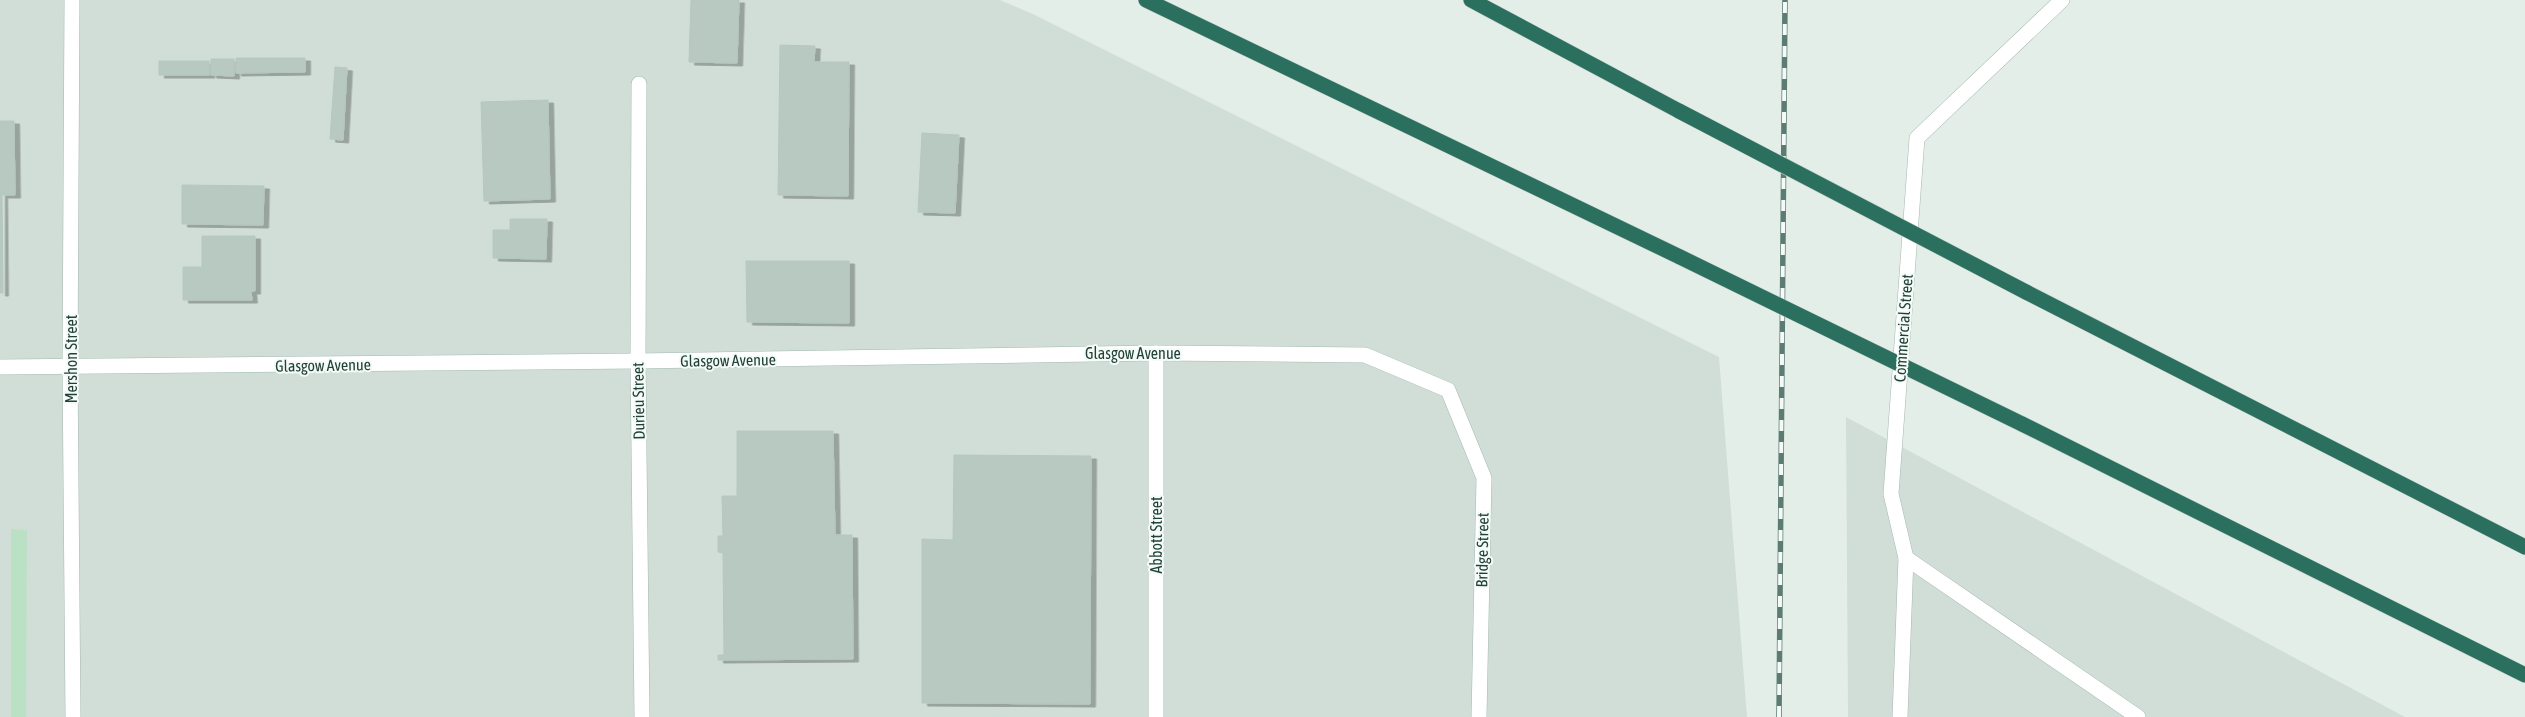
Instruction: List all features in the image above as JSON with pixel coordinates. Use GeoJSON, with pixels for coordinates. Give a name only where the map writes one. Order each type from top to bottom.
{"type":"FeatureCollection","features":[{"type":"Feature","properties":{"kind":"highway"},"geometry":{"type":"LineString","coordinates":[[1146,0],[2022,424],[2525,675]]}},
{"type":"Feature","properties":{"kind":"highway"},"geometry":{"type":"LineString","coordinates":[[1471,0],[2026,292],[2525,547]]}},
{"type":"Feature","properties":{"kind":"street","name":"Mershon Street"},"geometry":{"type":"LineString","coordinates":[[72,0],[70,368],[73,717]]}},
{"type":"Feature","properties":{"kind":"street","name":"Commercial Street"},"geometry":{"type":"LineString","coordinates":[[1900,717],[1906,558],[1891,494],[1917,138],[2062,0]]}},
{"type":"Feature","properties":{"kind":"street","name":"Durieu Street"},"geometry":{"type":"LineString","coordinates":[[639,84],[638,361],[642,717]]}},
{"type":"Feature","properties":{"kind":"street","name":"Glasgow Avenue"},"geometry":{"type":"LineString","coordinates":[[0,367],[70,368],[1156,353],[1364,355],[1448,390]]}},
{"type":"Feature","properties":{"kind":"street","name":"Abbott Street"},"geometry":{"type":"LineString","coordinates":[[1156,353],[1156,717]]}},
{"type":"Feature","properties":{"kind":"street","name":"Bridge Street"},"geometry":{"type":"LineString","coordinates":[[1448,390],[1484,478],[1479,717]]}},
{"type":"Feature","properties":{"kind":"street"},"geometry":{"type":"LineString","coordinates":[[1906,558],[2138,717]]}},
{"type":"Feature","properties":{"kind":"shaded area"},"geometry":{"type":"Polygon","coordinates":[[[0,0],[1000,0],[1033,14],[1719,357],[1747,717],[0,717],[0,0]]]}},
{"type":"Feature","properties":{"kind":"shaded area"},"geometry":{"type":"Polygon","coordinates":[[[1846,417],[2405,717],[1848,717],[1846,417]]]}},
{"type":"Feature","properties":{"kind":"green space"},"geometry":{"type":"Polygon","coordinates":[[[11,529],[27,530],[26,717],[11,717],[11,529]]]}},
{"type":"Feature","properties":{"kind":"building"},"geometry":{"type":"Polygon","coordinates":[[[691,0],[739,0],[737,63],[689,62],[691,0]]]}},
{"type":"Feature","properties":{"kind":"building"},"geometry":{"type":"Polygon","coordinates":[[[780,45],[815,46],[814,62],[849,62],[848,196],[778,195],[780,45]]]}},
{"type":"Feature","properties":{"kind":"building"},"geometry":{"type":"Polygon","coordinates":[[[236,58],[305,58],[305,72],[236,73],[236,58]]]}},
{"type":"Feature","properties":{"kind":"building"},"geometry":{"type":"Polygon","coordinates":[[[211,59],[234,59],[234,76],[211,75],[211,59]]]}},
{"type":"Feature","properties":{"kind":"building"},"geometry":{"type":"Polygon","coordinates":[[[159,61],[209,61],[209,75],[159,75],[159,61]]]}},
{"type":"Feature","properties":{"kind":"building"},"geometry":{"type":"Polygon","coordinates":[[[335,67],[347,68],[343,140],[330,139],[335,67]]]}},
{"type":"Feature","properties":{"kind":"building"},"geometry":{"type":"Polygon","coordinates":[[[548,100],[550,199],[484,201],[481,102],[548,100]]]}},
{"type":"Feature","properties":{"kind":"building"},"geometry":{"type":"Polygon","coordinates":[[[0,121],[14,121],[15,195],[2,195],[3,293],[0,293],[0,121]]]}},
{"type":"Feature","properties":{"kind":"building"},"geometry":{"type":"Polygon","coordinates":[[[922,133],[959,135],[955,213],[918,212],[922,133]]]}},
{"type":"Feature","properties":{"kind":"building"},"geometry":{"type":"Polygon","coordinates":[[[182,185],[264,186],[263,225],[182,224],[182,185]]]}},
{"type":"Feature","properties":{"kind":"building"},"geometry":{"type":"Polygon","coordinates":[[[510,219],[547,219],[546,259],[493,258],[493,230],[510,230],[510,219]]]}},
{"type":"Feature","properties":{"kind":"building"},"geometry":{"type":"Polygon","coordinates":[[[202,236],[255,236],[255,291],[251,291],[252,300],[183,300],[183,267],[202,267],[202,236]]]}},
{"type":"Feature","properties":{"kind":"building"},"geometry":{"type":"Polygon","coordinates":[[[746,261],[849,261],[849,323],[747,322],[746,261]]]}},
{"type":"Feature","properties":{"kind":"building"},"geometry":{"type":"Polygon","coordinates":[[[737,431],[833,431],[835,535],[852,535],[853,659],[718,660],[718,655],[724,655],[723,553],[718,552],[718,536],[723,536],[722,496],[737,496],[737,431]]]}},
{"type":"Feature","properties":{"kind":"building"},"geometry":{"type":"Polygon","coordinates":[[[954,455],[1091,456],[1090,704],[922,703],[922,539],[953,540],[954,455]]]}},
{"type":"Feature","properties":{"kind":"railway"},"geometry":{"type":"LineString","coordinates":[[1779,717],[1785,0]]}}]}
